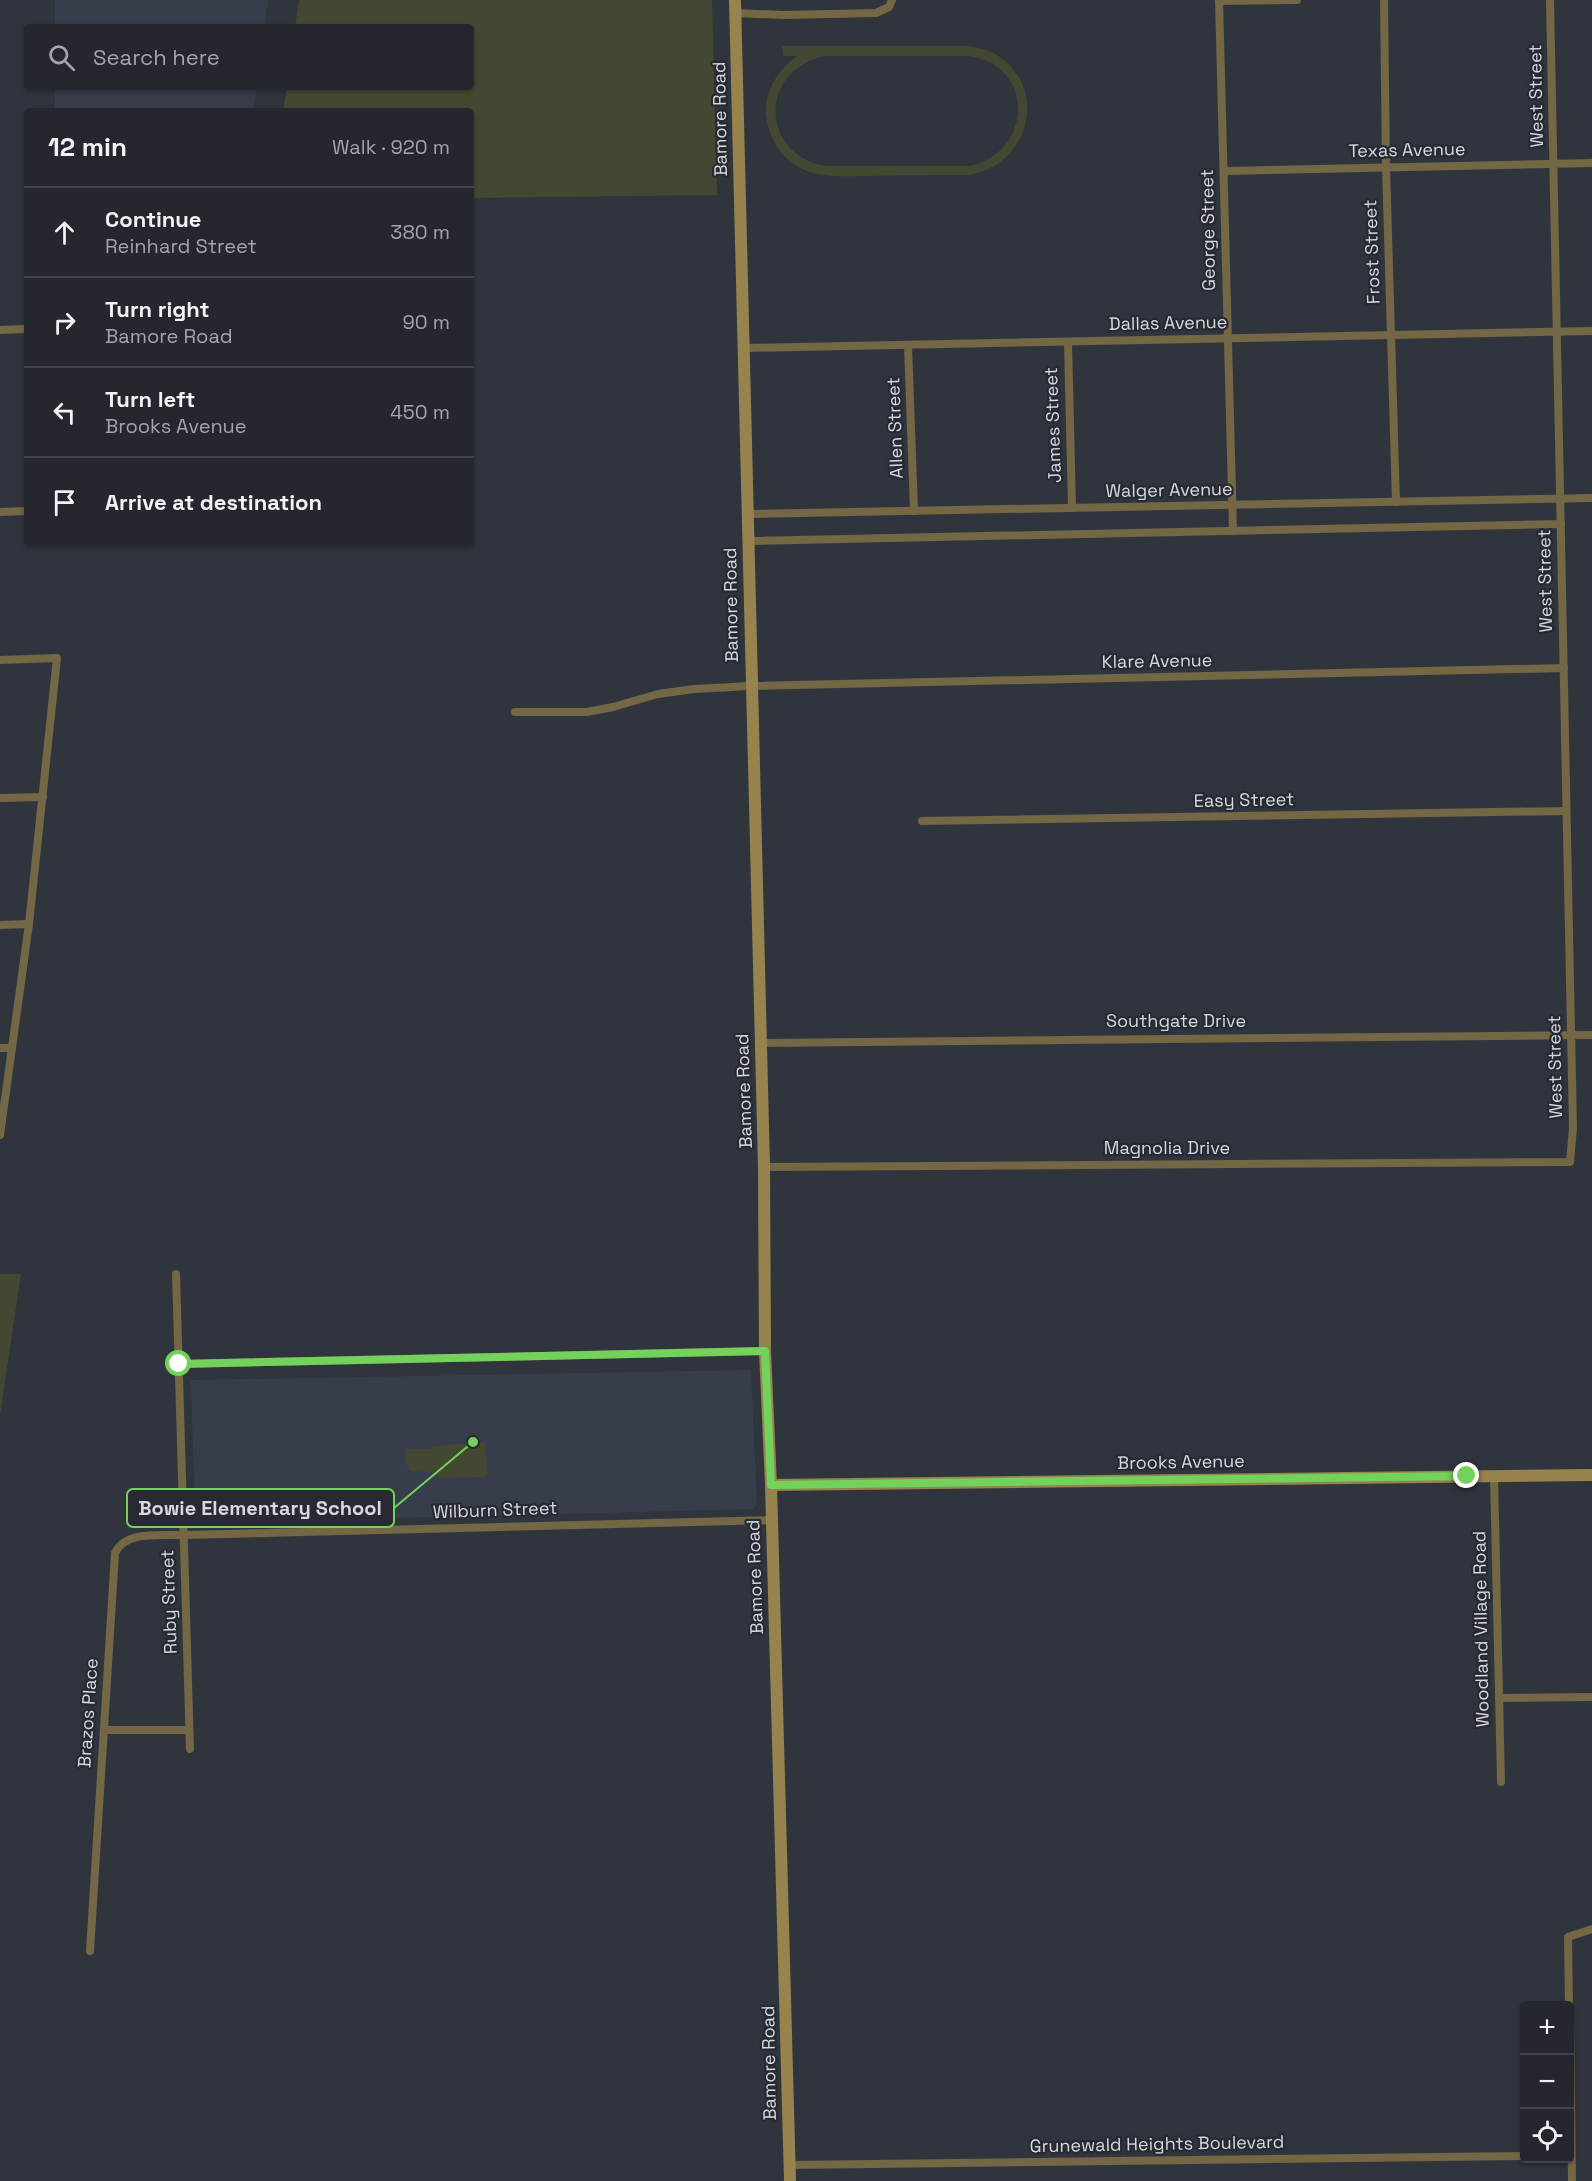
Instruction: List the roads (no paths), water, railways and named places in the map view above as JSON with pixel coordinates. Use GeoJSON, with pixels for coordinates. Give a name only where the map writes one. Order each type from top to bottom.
{"type":"FeatureCollection","features":[{"type":"Feature","properties":{"kind":"street"},"geometry":{"type":"LineString","coordinates":[[1219,0],[1297,0]]}},
{"type":"Feature","properties":{"kind":"street","name":"George Street"},"geometry":{"type":"LineString","coordinates":[[1219,0],[1233,531]]}},
{"type":"Feature","properties":{"kind":"street","name":"Frost Street"},"geometry":{"type":"LineString","coordinates":[[1384,0],[1386,167],[1396,502]]}},
{"type":"Feature","properties":{"kind":"street","name":"West Street"},"geometry":{"type":"LineString","coordinates":[[1550,0],[1573,1128],[1570,1162]]}},
{"type":"Feature","properties":{"kind":"street"},"geometry":{"type":"LineString","coordinates":[[735,6],[784,15],[876,13],[890,3]]}},
{"type":"Feature","properties":{"kind":"street","name":"Bamore Road"},"geometry":{"type":"LineString","coordinates":[[735,6],[764,1167],[765,1351],[771,1485],[790,2181]]}},
{"type":"Feature","properties":{"kind":"street","name":"Texas Avenue"},"geometry":{"type":"LineString","coordinates":[[1224,171],[1592,163]]}},
{"type":"Feature","properties":{"kind":"street"},"geometry":{"type":"LineString","coordinates":[[0,330],[24,329]]}},
{"type":"Feature","properties":{"kind":"street","name":"Dallas Avenue"},"geometry":{"type":"LineString","coordinates":[[744,348],[1592,331]]}},
{"type":"Feature","properties":{"kind":"street","name":"James Street"},"geometry":{"type":"LineString","coordinates":[[1068,342],[1072,508]]}},
{"type":"Feature","properties":{"kind":"street","name":"Allen Street"},"geometry":{"type":"LineString","coordinates":[[908,345],[914,511]]}},
{"type":"Feature","properties":{"kind":"street","name":"Walger Avenue"},"geometry":{"type":"LineString","coordinates":[[747,514],[1592,498]]}},
{"type":"Feature","properties":{"kind":"street"},"geometry":{"type":"LineString","coordinates":[[0,512],[24,511]]}},
{"type":"Feature","properties":{"kind":"street"},"geometry":{"type":"LineString","coordinates":[[748,541],[1561,524]]}},
{"type":"Feature","properties":{"kind":"street"},"geometry":{"type":"LineString","coordinates":[[0,660],[57,658],[29,924],[0,1135]]}},
{"type":"Feature","properties":{"kind":"street","name":"Klare Avenue"},"geometry":{"type":"LineString","coordinates":[[515,712],[587,712],[658,694],[694,689],[751,686],[1564,668]]}},
{"type":"Feature","properties":{"kind":"street"},"geometry":{"type":"LineString","coordinates":[[0,798],[44,797]]}},
{"type":"Feature","properties":{"kind":"street","name":"Easy Street"},"geometry":{"type":"LineString","coordinates":[[921,821],[1566,811]]}},
{"type":"Feature","properties":{"kind":"street"},"geometry":{"type":"LineString","coordinates":[[0,925],[29,924]]}},
{"type":"Feature","properties":{"kind":"street","name":"Southgate Drive"},"geometry":{"type":"LineString","coordinates":[[761,1042],[1592,1035]]}},
{"type":"Feature","properties":{"kind":"street"},"geometry":{"type":"LineString","coordinates":[[0,1048],[12,1048]]}},
{"type":"Feature","properties":{"kind":"street","name":"Magnolia Drive"},"geometry":{"type":"LineString","coordinates":[[764,1167],[1570,1162]]}},
{"type":"Feature","properties":{"kind":"street","name":"Ruby Street"},"geometry":{"type":"LineString","coordinates":[[176,1274],[190,1749]]}},
{"type":"Feature","properties":{"kind":"street"},"geometry":{"type":"LineString","coordinates":[[179,1364],[765,1351]]}},
{"type":"Feature","properties":{"kind":"street","name":"Brooks Avenue"},"geometry":{"type":"LineString","coordinates":[[771,1485],[1592,1475]]}},
{"type":"Feature","properties":{"kind":"street","name":"Woodland Village Road"},"geometry":{"type":"LineString","coordinates":[[1494,1476],[1501,1782]]}},
{"type":"Feature","properties":{"kind":"street","name":"Wilburn Street"},"geometry":{"type":"LineString","coordinates":[[184,1535],[772,1520]]}},
{"type":"Feature","properties":{"kind":"street","name":"Brazos Place"},"geometry":{"type":"LineString","coordinates":[[90,1951],[115,1553],[125,1539],[184,1535]]}},
{"type":"Feature","properties":{"kind":"street"},"geometry":{"type":"LineString","coordinates":[[1499,1698],[1592,1697]]}},
{"type":"Feature","properties":{"kind":"street"},"geometry":{"type":"LineString","coordinates":[[104,1730],[189,1730]]}},
{"type":"Feature","properties":{"kind":"street"},"geometry":{"type":"LineString","coordinates":[[1569,2001],[1568,1936],[1592,1929]]}},
{"type":"Feature","properties":{"kind":"street"},"geometry":{"type":"LineString","coordinates":[[1570,2055],[1570,2109]]}},
{"type":"Feature","properties":{"kind":"street","name":"Grunewald Heights Boulevard"},"geometry":{"type":"LineString","coordinates":[[790,2165],[1520,2156]]}},
{"type":"Feature","properties":{"kind":"street"},"geometry":{"type":"LineString","coordinates":[[1571,2163],[1572,2181]]}},
{"type":"Feature","properties":{"kind":"place","name":"Bowie Elementary School"},"geometry":{"type":"Point","coordinates":[473,1442]}}]}
